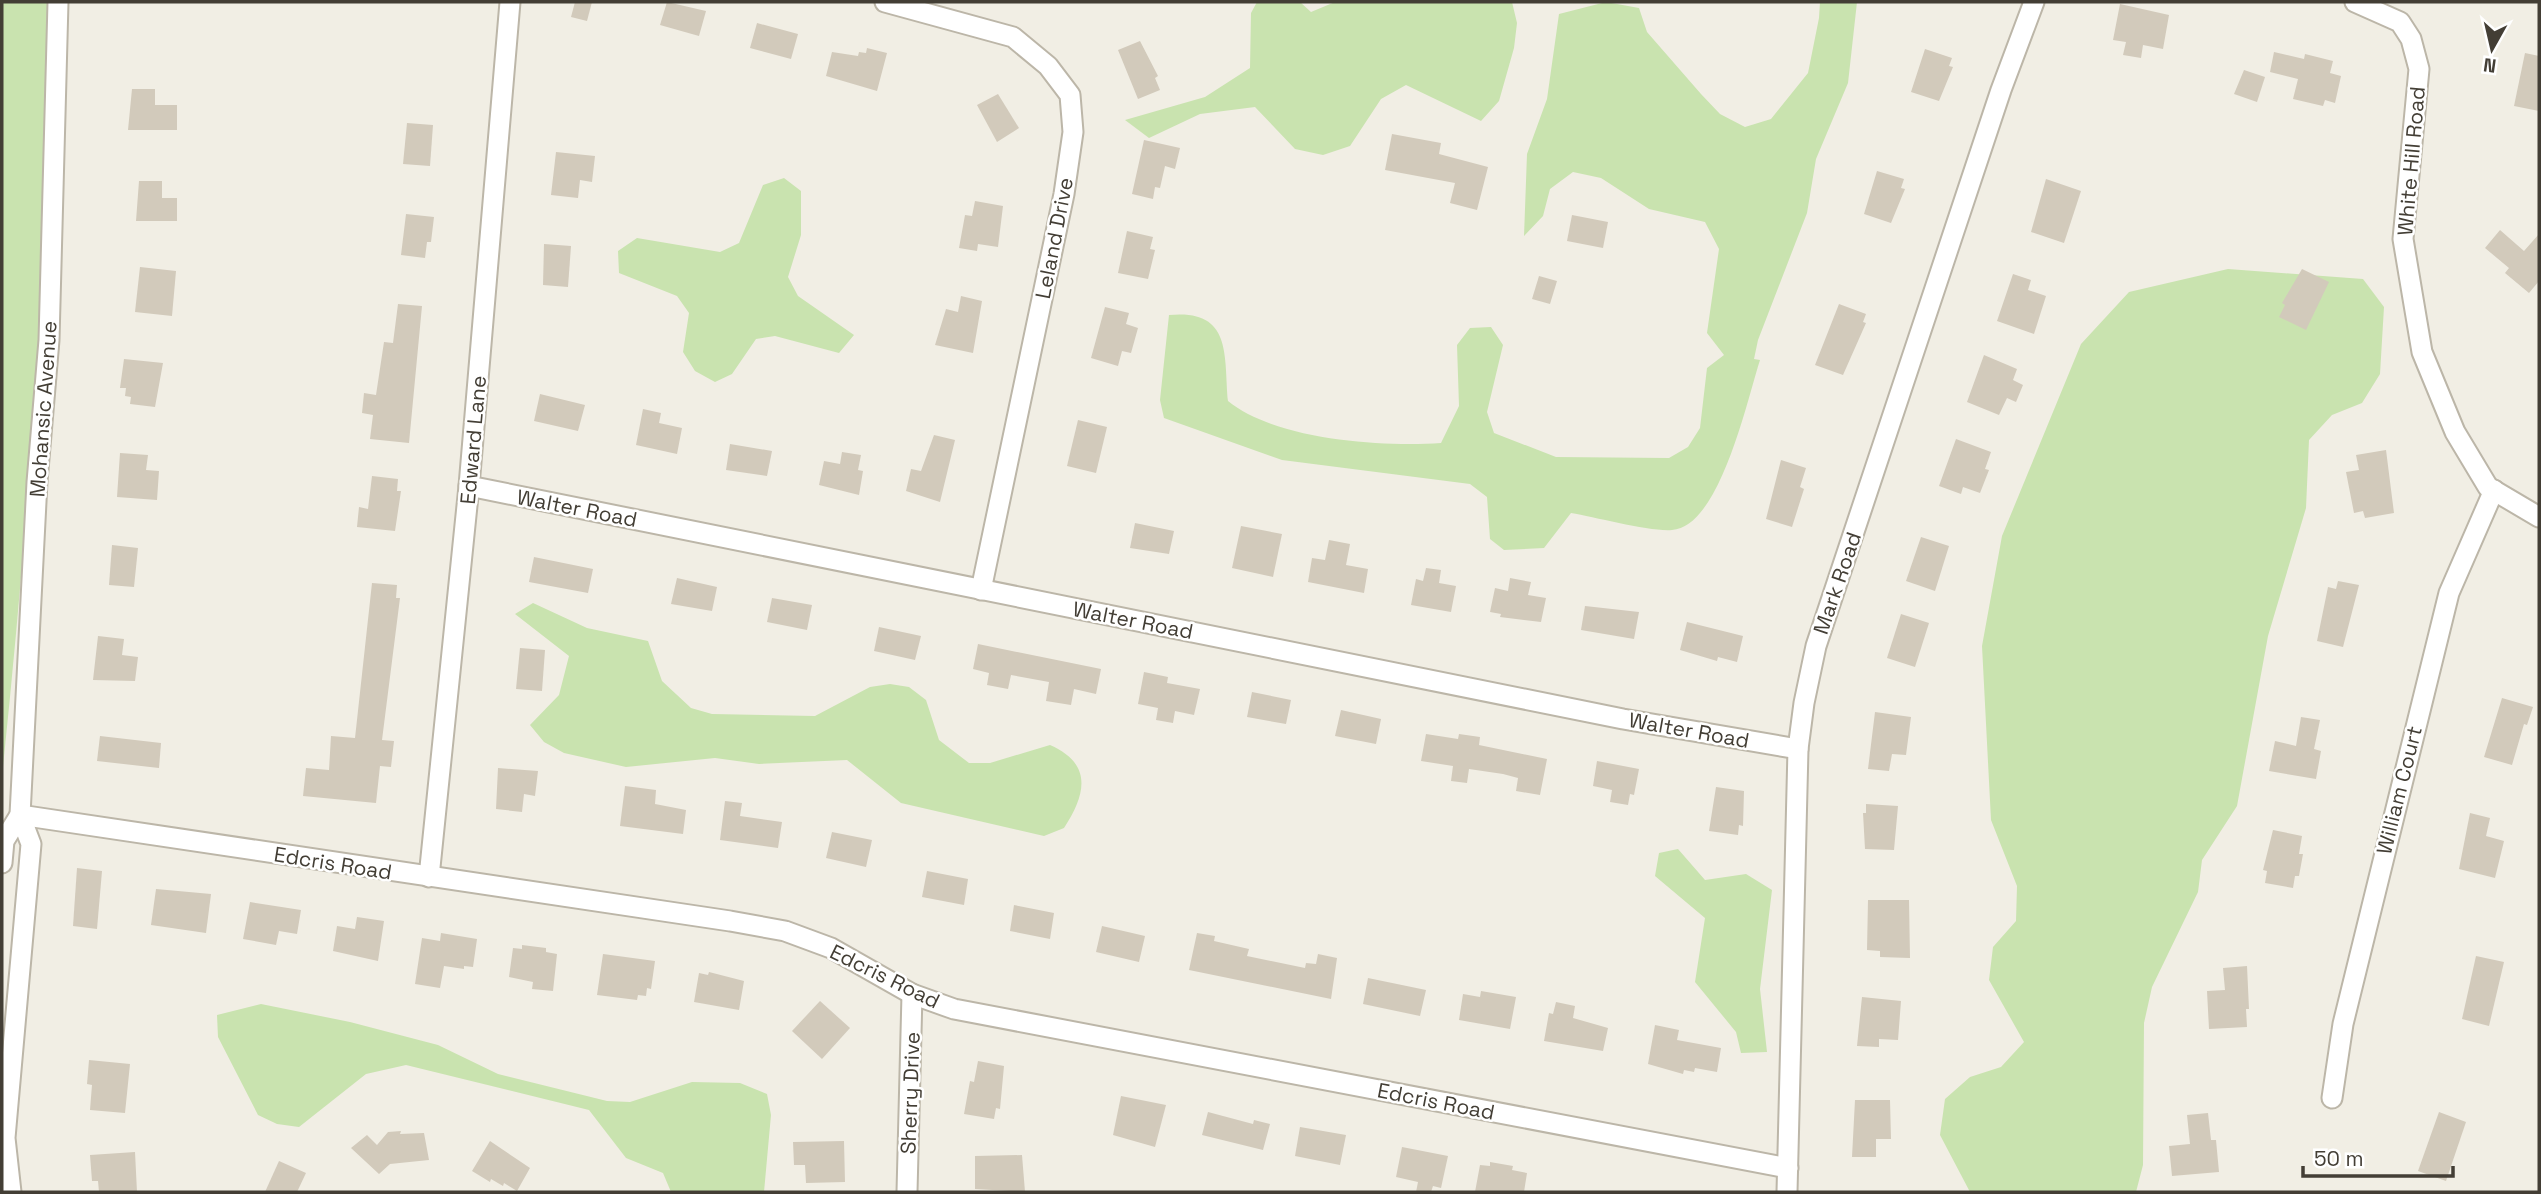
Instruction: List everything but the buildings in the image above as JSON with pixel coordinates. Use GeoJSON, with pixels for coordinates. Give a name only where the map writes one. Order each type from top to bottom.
{"type":"FeatureCollection","features":[{"type":"Feature","properties":{"kind":"street","name":"Mohansic Avenue"},"geometry":{"type":"LineString","coordinates":[[11,1192],[5,1138],[31,844],[20,816],[37,482],[49,340],[58,2]]}},
{"type":"Feature","properties":{"kind":"street","name":"Edward Lane"},"geometry":{"type":"LineString","coordinates":[[429,877],[469,486],[510,2]]}},
{"type":"Feature","properties":{"kind":"street","name":"Leland Drive"},"geometry":{"type":"LineString","coordinates":[[885,2],[1013,37],[1048,66],[1070,95],[1073,132],[1064,194],[981,590]]}},
{"type":"Feature","properties":{"kind":"street","name":"Mark Road"},"geometry":{"type":"LineString","coordinates":[[1787,1192],[1798,749],[1816,646],[2001,90],[2034,2]]}},
{"type":"Feature","properties":{"kind":"street","name":"White Hill Road"},"geometry":{"type":"LineString","coordinates":[[2355,2],[2400,22],[2411,39],[2419,69],[2418,106],[2403,239],[2423,352],[2455,432],[2488,487],[2539,517]]}},
{"type":"Feature","properties":{"kind":"street","name":"Walter Road"},"geometry":{"type":"LineString","coordinates":[[469,486],[1623,719],[1798,749]]}},
{"type":"Feature","properties":{"kind":"street","name":"William Court"},"geometry":{"type":"LineString","coordinates":[[2332,1098],[2343,1024],[2449,593],[2494,490]]}},
{"type":"Feature","properties":{"kind":"street","name":"Mohansic Avenue"},"geometry":{"type":"LineString","coordinates":[[2,863],[4,841],[20,816]]}},
{"type":"Feature","properties":{"kind":"street","name":"Edcris Road"},"geometry":{"type":"LineString","coordinates":[[20,816],[785,931],[831,948],[912,994],[954,1009],[1788,1168]]}},
{"type":"Feature","properties":{"kind":"street","name":"Sherry Drive"},"geometry":{"type":"LineString","coordinates":[[907,1192],[912,994]]}},
{"type":"Feature","properties":{"kind":"green space"},"geometry":{"type":"Polygon","coordinates":[[[2,2],[53,2],[35,390],[21,583],[2,776],[2,2]]]}},
{"type":"Feature","properties":{"kind":"green space"},"geometry":{"type":"Polygon","coordinates":[[[1257,2],[1300,2],[1311,12],[1335,2],[1512,2],[1517,23],[1514,48],[1499,101],[1481,121],[1406,85],[1381,99],[1350,146],[1323,155],[1295,149],[1255,107],[1200,114],[1149,138],[1125,120],[1205,97],[1250,68],[1251,13],[1257,2]]]}},
{"type":"Feature","properties":{"kind":"green space"},"geometry":{"type":"Polygon","coordinates":[[[1606,2],[1639,8],[1647,32],[1701,94],[1720,114],[1745,127],[1771,119],[1808,73],[1820,2],[1857,2],[1848,83],[1816,159],[1807,213],[1758,340],[1754,359],[1760,360],[1739,431],[1718,485],[1704,508],[1689,523],[1672,530],[1663,530],[1571,513],[1544,548],[1504,550],[1490,539],[1487,497],[1470,484],[1282,460],[1164,418],[1160,400],[1169,315],[1189,315],[1204,319],[1214,327],[1221,338],[1228,401],[1248,414],[1273,425],[1330,438],[1389,444],[1441,443],[1459,406],[1457,345],[1470,328],[1491,327],[1503,345],[1487,412],[1494,433],[1556,457],[1669,458],[1688,447],[1700,428],[1707,368],[1724,355],[1707,333],[1719,249],[1705,222],[1649,209],[1601,178],[1573,172],[1550,189],[1543,216],[1524,236],[1527,154],[1547,99],[1559,14],[1606,2]]]}},
{"type":"Feature","properties":{"kind":"green space"},"geometry":{"type":"Polygon","coordinates":[[[784,178],[801,191],[801,235],[788,277],[798,296],[854,335],[839,353],[775,336],[756,339],[732,374],[715,382],[695,371],[683,352],[689,313],[677,296],[619,273],[618,251],[637,238],[720,252],[739,243],[763,185],[784,178]]]}},
{"type":"Feature","properties":{"kind":"green space"},"geometry":{"type":"Polygon","coordinates":[[[2228,269],[2363,279],[2384,307],[2380,374],[2362,403],[2332,415],[2309,440],[2306,508],[2268,636],[2237,806],[2202,860],[2198,892],[2152,987],[2144,1023],[2143,1165],[2136,1192],[1970,1192],[1940,1135],[1945,1099],[1970,1077],[2001,1067],[2024,1042],[1989,980],[1993,947],[2016,921],[2017,886],[1991,820],[1982,646],[2002,536],[2081,344],[2129,292],[2228,269]]]}},
{"type":"Feature","properties":{"kind":"green space"},"geometry":{"type":"Polygon","coordinates":[[[533,603],[587,628],[648,641],[662,681],[691,708],[712,714],[815,716],[870,687],[890,684],[909,687],[926,700],[939,740],[969,763],[990,763],[1050,745],[1073,761],[1079,771],[1081,792],[1064,828],[1044,836],[901,803],[847,760],[759,764],[715,758],[626,767],[564,753],[544,742],[530,725],[559,695],[569,656],[515,614],[533,603]]]}},
{"type":"Feature","properties":{"kind":"green space"},"geometry":{"type":"Polygon","coordinates":[[[1678,849],[1705,880],[1746,874],[1772,890],[1760,989],[1767,1052],[1741,1053],[1736,1032],[1695,982],[1705,918],[1655,876],[1659,853],[1678,849]]]}},
{"type":"Feature","properties":{"kind":"green space"},"geometry":{"type":"Polygon","coordinates":[[[261,1004],[350,1022],[438,1045],[498,1074],[607,1101],[630,1102],[692,1082],[740,1083],[767,1094],[771,1115],[764,1192],[671,1192],[663,1173],[626,1158],[589,1110],[406,1065],[366,1074],[299,1127],[277,1124],[258,1115],[218,1037],[217,1015],[261,1004]]]}}]}
